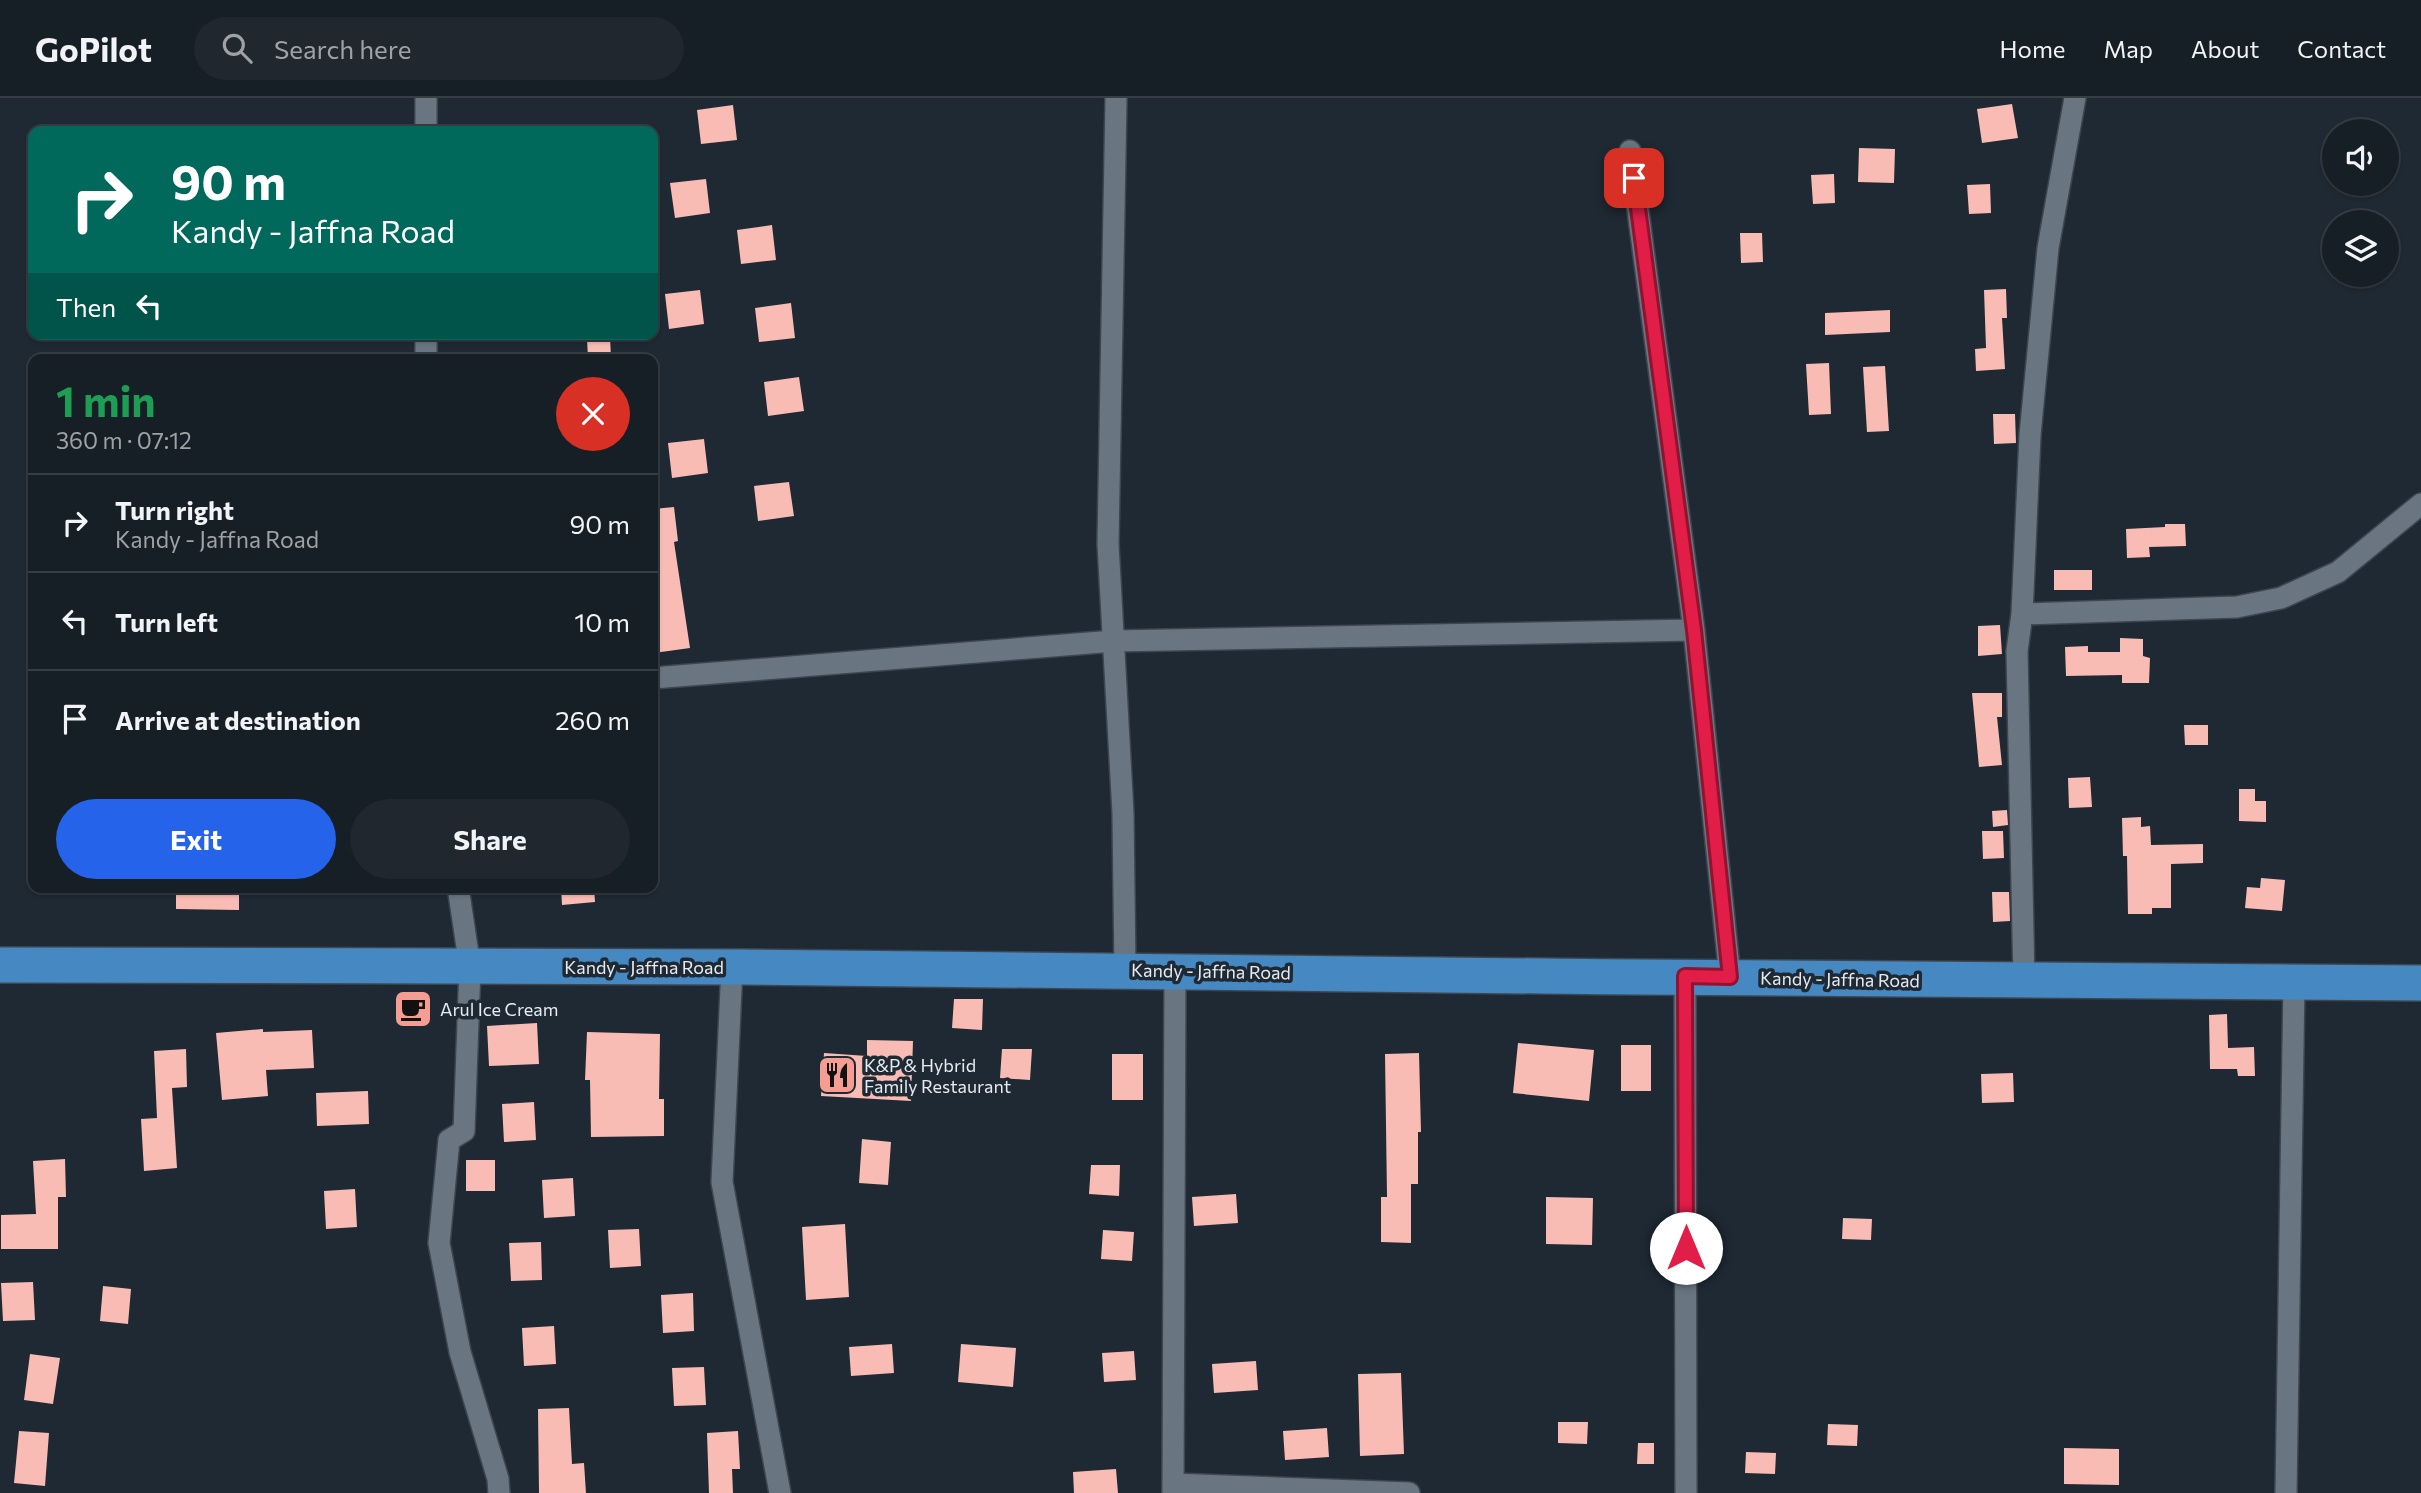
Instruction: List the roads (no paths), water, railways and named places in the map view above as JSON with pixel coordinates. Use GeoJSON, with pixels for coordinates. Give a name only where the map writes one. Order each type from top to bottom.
{"type":"FeatureCollection","features":[{"type":"Feature","properties":{"kind":"highway","name":"Kandy - Jaffna Road"},"geometry":{"type":"LineString","coordinates":[[0,965],[732,967],[2421,983]]}},
{"type":"Feature","properties":{"kind":"street"},"geometry":{"type":"LineString","coordinates":[[426,98],[426,126]]}},
{"type":"Feature","properties":{"kind":"street"},"geometry":{"type":"LineString","coordinates":[[1116,98],[1108,544],[1123,813],[1125,971]]}},
{"type":"Feature","properties":{"kind":"street"},"geometry":{"type":"LineString","coordinates":[[2024,981],[2017,651],[2022,614],[2030,435],[2048,248],[2075,98]]}},
{"type":"Feature","properties":{"kind":"street"},"geometry":{"type":"LineString","coordinates":[[1630,151],[1694,630],[1730,977]]}},
{"type":"Feature","properties":{"kind":"street"},"geometry":{"type":"LineString","coordinates":[[2022,614],[2236,607],[2281,598],[2338,572],[2421,504]]}},
{"type":"Feature","properties":{"kind":"street"},"geometry":{"type":"LineString","coordinates":[[658,678],[1114,641],[1694,630]]}},
{"type":"Feature","properties":{"kind":"street"},"geometry":{"type":"LineString","coordinates":[[459,893],[471,967],[464,1131],[449,1140],[439,1243],[460,1352],[498,1479],[499,1493]]}},
{"type":"Feature","properties":{"kind":"street"},"geometry":{"type":"LineString","coordinates":[[732,967],[722,1182],[780,1493]]}},
{"type":"Feature","properties":{"kind":"street"},"geometry":{"type":"LineString","coordinates":[[1175,971],[1173,1488],[1409,1493]]}},
{"type":"Feature","properties":{"kind":"street"},"geometry":{"type":"LineString","coordinates":[[1685,976],[1686,1493]]}},
{"type":"Feature","properties":{"kind":"street"},"geometry":{"type":"LineString","coordinates":[[2286,1493],[2294,982]]}},
{"type":"Feature","properties":{"kind":"place","name":"Arul Ice Cream"},"geometry":{"type":"Point","coordinates":[413,1009]}},
{"type":"Feature","properties":{"kind":"place","name":"K&P & Hybrid Family Restaurant"},"geometry":{"type":"Point","coordinates":[837,1075]}}]}
